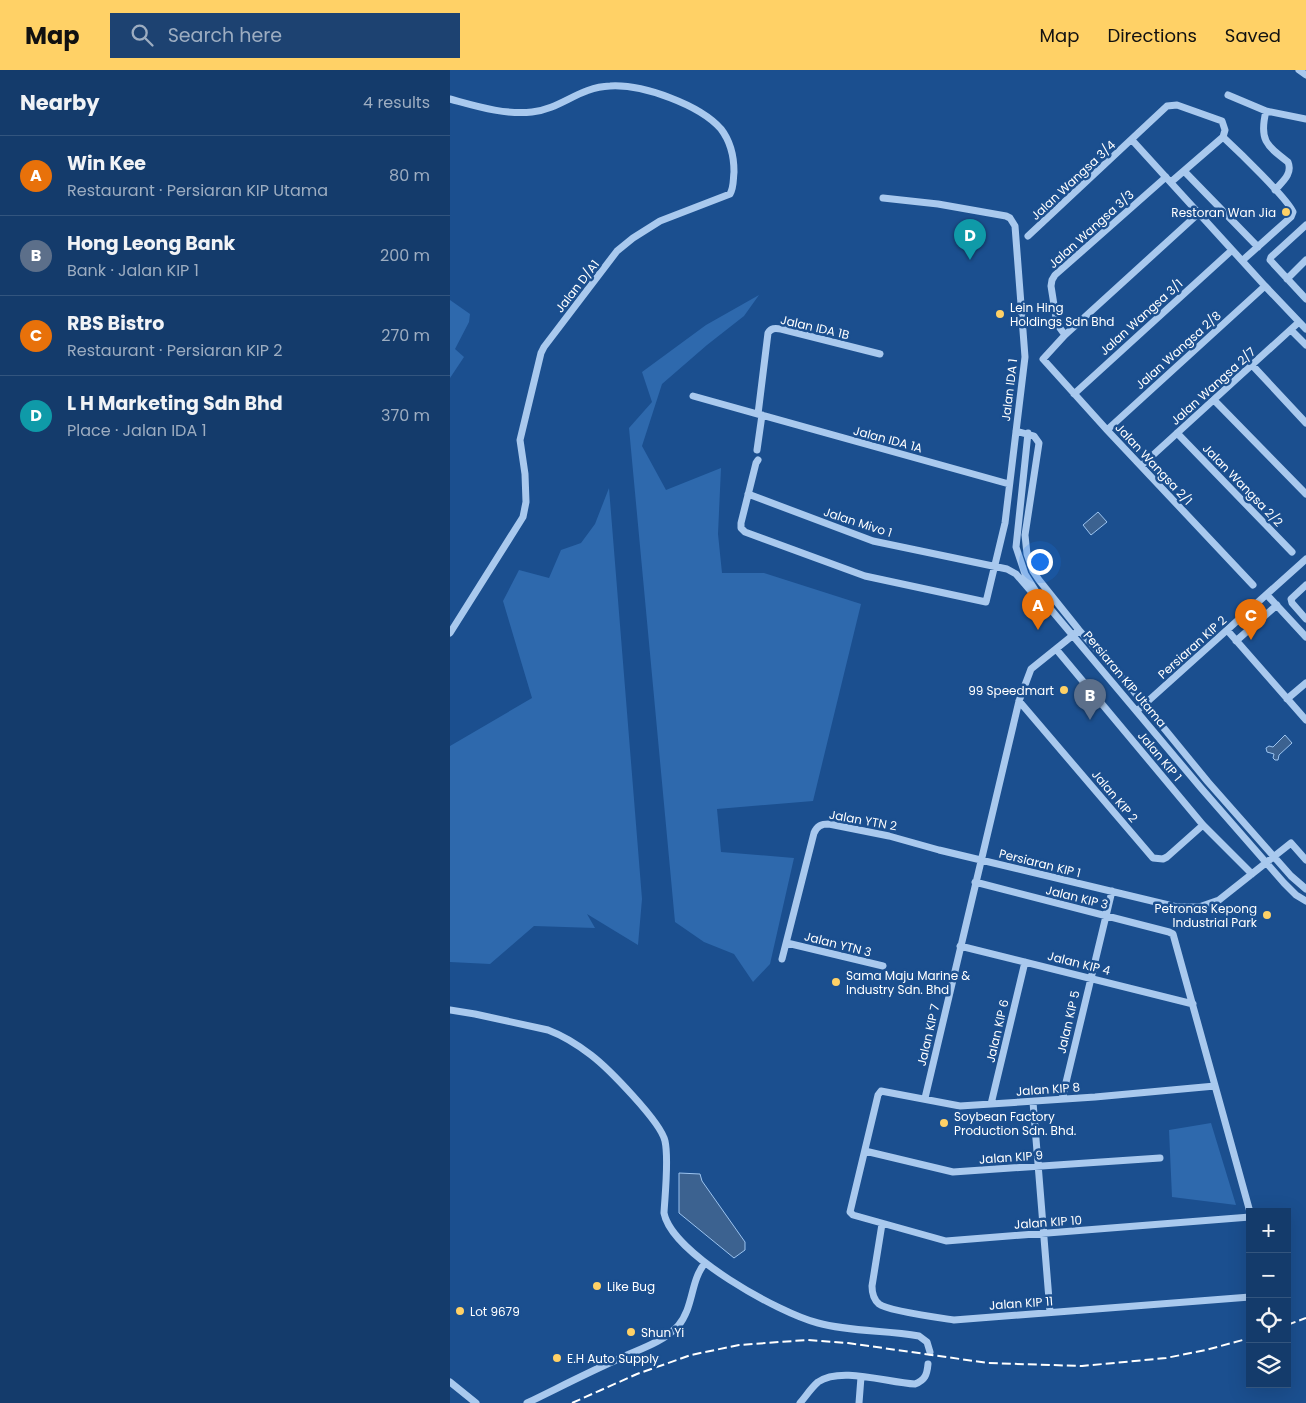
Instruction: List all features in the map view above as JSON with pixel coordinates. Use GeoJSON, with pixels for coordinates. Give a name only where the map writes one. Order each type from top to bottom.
{"type":"FeatureCollection","features":[{"type":"Feature","properties":{"kind":"street"},"geometry":{"type":"LineString","coordinates":[[1299,70],[1306,75]]}},
{"type":"Feature","properties":{"kind":"street","name":"Jalan D/A1"},"geometry":{"type":"LineString","coordinates":[[450,99],[482,108],[513,112],[532,112],[550,108],[583,91],[618,86],[640,89],[662,96],[706,116],[722,131],[731,147],[734,158],[732,190],[730,194],[660,221],[633,238],[617,251],[544,347],[520,440],[525,474],[526,502],[523,517],[450,633]]}},
{"type":"Feature","properties":{"kind":"street"},"geometry":{"type":"LineString","coordinates":[[1228,95],[1266,111],[1306,119]]}},
{"type":"Feature","properties":{"kind":"street","name":"Jalan Wangsa 3/4"},"geometry":{"type":"LineString","coordinates":[[1028,236],[1162,110],[1171,105],[1222,121],[1225,130],[1223,137]]}},
{"type":"Feature","properties":{"kind":"street"},"geometry":{"type":"LineString","coordinates":[[1266,111],[1263,130],[1267,145],[1288,162],[1290,166],[1288,175],[1275,190]]}},
{"type":"Feature","properties":{"kind":"street"},"geometry":{"type":"LineString","coordinates":[[1223,137],[1275,190],[1290,207],[1292,215],[1243,260]]}},
{"type":"Feature","properties":{"kind":"street","name":"Jalan Wangsa 3/3"},"geometry":{"type":"LineString","coordinates":[[1065,336],[1058,324],[1051,286],[1055,275],[1168,180],[1184,171],[1223,137]]}},
{"type":"Feature","properties":{"kind":"street"},"geometry":{"type":"LineString","coordinates":[[1132,140],[1306,329]]}},
{"type":"Feature","properties":{"kind":"street"},"geometry":{"type":"LineString","coordinates":[[1184,171],[1258,247]]}},
{"type":"Feature","properties":{"kind":"street","name":"Jalan IDA 1"},"geometry":{"type":"LineString","coordinates":[[748,494],[741,526],[745,532],[865,576],[986,602],[1005,523],[1025,357],[1016,232],[1013,222],[1006,216],[938,204],[883,198]]}},
{"type":"Feature","properties":{"kind":"street"},"geometry":{"type":"LineString","coordinates":[[1065,336],[1199,213]]}},
{"type":"Feature","properties":{"kind":"street"},"geometry":{"type":"LineString","coordinates":[[1306,225],[1270,258],[1270,262],[1306,299]]}},
{"type":"Feature","properties":{"kind":"street","name":"Jalan Wangsa 3/1"},"geometry":{"type":"LineString","coordinates":[[1074,394],[1232,250]]}},
{"type":"Feature","properties":{"kind":"street"},"geometry":{"type":"LineString","coordinates":[[1287,278],[1306,260]]}},
{"type":"Feature","properties":{"kind":"street","name":"Jalan Wangsa 2/8"},"geometry":{"type":"LineString","coordinates":[[1107,430],[1265,286]]}},
{"type":"Feature","properties":{"kind":"street","name":"Jalan Wangsa 2/7"},"geometry":{"type":"LineString","coordinates":[[1141,466],[1299,322]]}},
{"type":"Feature","properties":{"kind":"street","name":"Jalan IDA 1B"},"geometry":{"type":"LineString","coordinates":[[760,415],[768,333],[770,330],[781,328],[880,354]]}},
{"type":"Feature","properties":{"kind":"street"},"geometry":{"type":"LineString","coordinates":[[1292,330],[1306,346]]}},
{"type":"Feature","properties":{"kind":"street","name":"Jalan Wangsa 2/1"},"geometry":{"type":"LineString","coordinates":[[1065,336],[1044,357],[1044,362],[1253,585]]}},
{"type":"Feature","properties":{"kind":"street"},"geometry":{"type":"LineString","coordinates":[[1252,365],[1306,424]]}},
{"type":"Feature","properties":{"kind":"street","name":"Jalan IDA 1A"},"geometry":{"type":"LineString","coordinates":[[693,396],[1009,484]]}},
{"type":"Feature","properties":{"kind":"street"},"geometry":{"type":"LineString","coordinates":[[1214,400],[1306,494]]}},
{"type":"Feature","properties":{"kind":"street"},"geometry":{"type":"LineString","coordinates":[[757,450],[760,415]]}},
{"type":"Feature","properties":{"kind":"street"},"geometry":{"type":"LineString","coordinates":[[1016,431],[1028,433]]}},
{"type":"Feature","properties":{"kind":"street","name":"Persiaran KIP Utama"},"geometry":{"type":"LineString","coordinates":[[1306,889],[1291,876],[1208,782],[1144,704],[1076,632],[1037,592],[1021,566],[1016,547],[1016,534],[1025,478],[1028,433],[1034,436],[1039,443],[1025,536],[1030,564],[1039,580],[1076,632],[1137,711],[1201,788],[1284,883],[1296,895],[1306,901]]}},
{"type":"Feature","properties":{"kind":"street","name":"Jalan Wangsa 2/2"},"geometry":{"type":"LineString","coordinates":[[1177,434],[1292,552]]}},
{"type":"Feature","properties":{"kind":"street"},"geometry":{"type":"LineString","coordinates":[[748,494],[758,460]]}},
{"type":"Feature","properties":{"kind":"street","name":"Jalan Mivo 1"},"geometry":{"type":"LineString","coordinates":[[748,494],[873,541],[1007,569],[1016,574],[1062,629],[1076,632]]}},
{"type":"Feature","properties":{"kind":"street","name":"Persiaran KIP 2"},"geometry":{"type":"LineString","coordinates":[[1137,711],[1306,559]]}},
{"type":"Feature","properties":{"kind":"street"},"geometry":{"type":"LineString","coordinates":[[1021,566],[1030,564]]}},
{"type":"Feature","properties":{"kind":"street"},"geometry":{"type":"LineString","coordinates":[[1306,585],[1291,599],[1292,603],[1306,619]]}},
{"type":"Feature","properties":{"kind":"street"},"geometry":{"type":"LineString","coordinates":[[1267,595],[1305,634]]}},
{"type":"Feature","properties":{"kind":"street"},"geometry":{"type":"LineString","coordinates":[[1236,642],[1277,605]]}},
{"type":"Feature","properties":{"kind":"street"},"geometry":{"type":"LineString","coordinates":[[1227,630],[1306,720]]}},
{"type":"Feature","properties":{"kind":"street","name":"Persiaran KIP 1"},"geometry":{"type":"LineString","coordinates":[[1076,632],[1031,669],[1019,700],[980,860],[1177,907],[1199,907],[1219,900],[1291,843],[1306,860]]}},
{"type":"Feature","properties":{"kind":"street","name":"Jalan KIP 1"},"geometry":{"type":"LineString","coordinates":[[1056,649],[1203,825],[1252,874]]}},
{"type":"Feature","properties":{"kind":"street"},"geometry":{"type":"LineString","coordinates":[[1287,699],[1306,683]]}},
{"type":"Feature","properties":{"kind":"street","name":"Jalan KIP 2"},"geometry":{"type":"LineString","coordinates":[[1019,700],[1153,858],[1167,857],[1203,825]]}},
{"type":"Feature","properties":{"kind":"street","name":"Jalan YTN 2"},"geometry":{"type":"LineString","coordinates":[[782,959],[814,833],[821,824],[889,836],[980,860]]}},
{"type":"Feature","properties":{"kind":"street","name":"Jalan KIP 7"},"geometry":{"type":"LineString","coordinates":[[925,1098],[980,860]]}},
{"type":"Feature","properties":{"kind":"street","name":"Jalan KIP 3"},"geometry":{"type":"LineString","coordinates":[[975,882],[1173,934],[1193,1004]]}},
{"type":"Feature","properties":{"kind":"street","name":"Jalan KIP 5"},"geometry":{"type":"LineString","coordinates":[[1062,1099],[1112,891]]}},
{"type":"Feature","properties":{"kind":"street","name":"Jalan YTN 3"},"geometry":{"type":"LineString","coordinates":[[787,943],[884,966]]}},
{"type":"Feature","properties":{"kind":"street","name":"Jalan KIP 4"},"geometry":{"type":"LineString","coordinates":[[960,946],[1193,1004]]}},
{"type":"Feature","properties":{"kind":"street","name":"Jalan KIP 6"},"geometry":{"type":"LineString","coordinates":[[991,1104],[1025,962]]}},
{"type":"Feature","properties":{"kind":"street"},"geometry":{"type":"LineString","coordinates":[[1193,1004],[1249,1208]]}},
{"type":"Feature","properties":{"kind":"street"},"geometry":{"type":"LineString","coordinates":[[450,1010],[548,1030],[560,1034],[592,1055],[628,1091],[659,1127],[665,1140],[664,1213],[666,1222],[675,1234],[705,1262],[752,1294],[816,1323],[924,1337],[928,1342],[930,1352]]}},
{"type":"Feature","properties":{"kind":"street","name":"Jalan KIP 8"},"geometry":{"type":"LineString","coordinates":[[865,1151],[879,1092],[884,1091],[960,1106],[1033,1102],[1215,1086]]}},
{"type":"Feature","properties":{"kind":"street"},"geometry":{"type":"LineString","coordinates":[[1033,1102],[1050,1312]]}},
{"type":"Feature","properties":{"kind":"street","name":"Jalan KIP 9"},"geometry":{"type":"LineString","coordinates":[[865,1151],[953,1172],[1160,1158]]}},
{"type":"Feature","properties":{"kind":"street","name":"Jalan KIP 10"},"geometry":{"type":"LineString","coordinates":[[865,1151],[850,1210],[852,1214],[946,1241],[1246,1217]]}},
{"type":"Feature","properties":{"kind":"street","name":"Jalan KIP 11"},"geometry":{"type":"LineString","coordinates":[[882,1224],[872,1293],[881,1306],[933,1318],[954,1320],[1246,1297]]}},
{"type":"Feature","properties":{"kind":"street"},"geometry":{"type":"LineString","coordinates":[[527,1403],[658,1342],[670,1334],[685,1315],[690,1304],[698,1272],[705,1262]]}},
{"type":"Feature","properties":{"kind":"street"},"geometry":{"type":"LineString","coordinates":[[800,1403],[813,1387],[827,1377],[843,1374],[915,1384],[924,1378],[928,1372],[928,1364]]}},
{"type":"Feature","properties":{"kind":"street"},"geometry":{"type":"LineString","coordinates":[[859,1403],[861,1377]]}},
{"type":"Feature","properties":{"kind":"street"},"geometry":{"type":"LineString","coordinates":[[450,1382],[476,1403]]}},
{"type":"Feature","properties":{"kind":"shaded area"},"geometry":{"type":"Polygon","coordinates":[[[759,295],[744,316],[662,384],[642,446],[666,490],[721,468],[718,534],[722,573],[764,573],[861,604],[813,801],[717,809],[721,852],[794,858],[770,964],[753,982],[734,954],[704,942],[675,922],[629,428],[652,402],[642,372],[706,325],[759,295]]]}},
{"type":"Feature","properties":{"kind":"shaded area"},"geometry":{"type":"Polygon","coordinates":[[[450,300],[470,314],[469,322],[455,349],[464,357],[450,378],[450,300]]]}},
{"type":"Feature","properties":{"kind":"shaded area"},"geometry":{"type":"Polygon","coordinates":[[[609,488],[642,899],[638,945],[587,914],[595,928],[534,926],[490,964],[450,962],[450,746],[532,698],[503,601],[519,570],[549,578],[561,550],[581,543],[595,524],[609,488]]]}},
{"type":"Feature","properties":{"kind":"shaded area"},"geometry":{"type":"Polygon","coordinates":[[[1098,512],[1107,522],[1091,535],[1083,525],[1098,512]]]}},
{"type":"Feature","properties":{"kind":"shaded area"},"geometry":{"type":"Polygon","coordinates":[[[1285,735],[1292,743],[1279,755],[1278,760],[1275,760],[1273,758],[1274,754],[1267,752],[1266,748],[1269,746],[1273,747],[1285,735]]]}},
{"type":"Feature","properties":{"kind":"shaded area"},"geometry":{"type":"Polygon","coordinates":[[[1211,1123],[1236,1205],[1172,1197],[1169,1130],[1211,1123]]]}},
{"type":"Feature","properties":{"kind":"shaded area"},"geometry":{"type":"Polygon","coordinates":[[[679,1173],[700,1174],[702,1181],[745,1242],[745,1250],[734,1258],[679,1213],[679,1173]]]}},
{"type":"Feature","properties":{"kind":"railway"},"geometry":{"type":"LineString","coordinates":[[1291,1324],[1306,1318]]}},
{"type":"Feature","properties":{"kind":"railway"},"geometry":{"type":"LineString","coordinates":[[572,1403],[637,1374],[691,1355],[739,1345],[807,1340],[848,1343],[988,1363],[1082,1366],[1166,1358],[1246,1339]]}},
{"type":"Feature","properties":{"kind":"place","name":"Restoran Wan Jia"},"geometry":{"type":"Point","coordinates":[1286,212]}},
{"type":"Feature","properties":{"kind":"place","name":"L H Marketing Sdn Bhd"},"geometry":{"type":"Point","coordinates":[970,260]}},
{"type":"Feature","properties":{"kind":"place","name":"Lein Hing Holdings Sdn Bhd"},"geometry":{"type":"Point","coordinates":[1000,314]}},
{"type":"Feature","properties":{"kind":"place","name":"Win Kee"},"geometry":{"type":"Point","coordinates":[1038,630]}},
{"type":"Feature","properties":{"kind":"place","name":"RBS Bistro"},"geometry":{"type":"Point","coordinates":[1251,640]}},
{"type":"Feature","properties":{"kind":"place","name":"99 Speedmart"},"geometry":{"type":"Point","coordinates":[1064,690]}},
{"type":"Feature","properties":{"kind":"place","name":"Hong Leong Bank"},"geometry":{"type":"Point","coordinates":[1090,720]}},
{"type":"Feature","properties":{"kind":"place","name":"Petronas Kepong Industrial Park"},"geometry":{"type":"Point","coordinates":[1267,915]}},
{"type":"Feature","properties":{"kind":"place","name":"Sama Maju Marine & Industry Sdn. Bhd"},"geometry":{"type":"Point","coordinates":[836,982]}},
{"type":"Feature","properties":{"kind":"place","name":"Soybean Factory Production Sdn. Bhd."},"geometry":{"type":"Point","coordinates":[944,1123]}},
{"type":"Feature","properties":{"kind":"place","name":"Like Bug"},"geometry":{"type":"Point","coordinates":[597,1286]}},
{"type":"Feature","properties":{"kind":"place","name":"Lot 9679"},"geometry":{"type":"Point","coordinates":[460,1311]}},
{"type":"Feature","properties":{"kind":"place","name":"Shun Yi"},"geometry":{"type":"Point","coordinates":[631,1332]}},
{"type":"Feature","properties":{"kind":"place","name":"E.H Auto Supply"},"geometry":{"type":"Point","coordinates":[557,1358]}}]}
